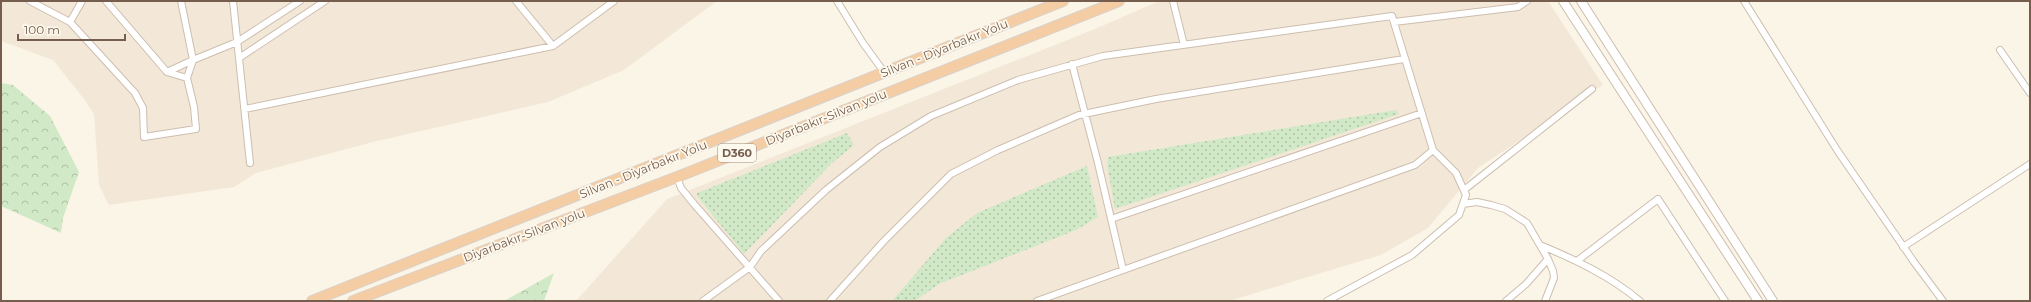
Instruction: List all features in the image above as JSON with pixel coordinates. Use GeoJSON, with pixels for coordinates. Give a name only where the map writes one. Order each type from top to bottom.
{"type":"FeatureCollection","features":[{"type":"Feature","properties":{"kind":"highway","name":"Silvan - Diyarbakır Yolu"},"geometry":{"type":"LineString","coordinates":[[312,301],[1063,1]]}},
{"type":"Feature","properties":{"kind":"highway","name":"Diyarbakır-Silvan yolu"},"geometry":{"type":"LineString","coordinates":[[353,301],[677,176],[1119,1]]}},
{"type":"Feature","properties":{"kind":"street"},"geometry":{"type":"LineString","coordinates":[[30,1],[70,22],[135,93],[143,108],[144,137],[196,129],[194,107],[187,78],[193,60],[181,1]]}},
{"type":"Feature","properties":{"kind":"street"},"geometry":{"type":"LineString","coordinates":[[70,22],[82,1]]}},
{"type":"Feature","properties":{"kind":"street"},"geometry":{"type":"LineString","coordinates":[[106,1],[167,72],[187,78]]}},
{"type":"Feature","properties":{"kind":"street"},"geometry":{"type":"LineString","coordinates":[[233,1],[250,163]]}},
{"type":"Feature","properties":{"kind":"street"},"geometry":{"type":"LineString","coordinates":[[167,72],[237,42],[300,1]]}},
{"type":"Feature","properties":{"kind":"street"},"geometry":{"type":"LineString","coordinates":[[239,58],[325,1]]}},
{"type":"Feature","properties":{"kind":"street"},"geometry":{"type":"LineString","coordinates":[[516,1],[553,46]]}},
{"type":"Feature","properties":{"kind":"street"},"geometry":{"type":"LineString","coordinates":[[245,109],[553,46],[614,1]]}},
{"type":"Feature","properties":{"kind":"street"},"geometry":{"type":"LineString","coordinates":[[837,1],[863,43],[884,72]]}},
{"type":"Feature","properties":{"kind":"street"},"geometry":{"type":"LineString","coordinates":[[1173,1],[1184,45]]}},
{"type":"Feature","properties":{"kind":"street"},"geometry":{"type":"LineString","coordinates":[[1394,22],[1518,7],[1527,1]]}},
{"type":"Feature","properties":{"kind":"street"},"geometry":{"type":"LineString","coordinates":[[1564,1],[1758,301]]}},
{"type":"Feature","properties":{"kind":"street"},"geometry":{"type":"LineString","coordinates":[[1581,1],[1773,301]]}},
{"type":"Feature","properties":{"kind":"street"},"geometry":{"type":"LineString","coordinates":[[1744,1],[1837,150],[1903,247],[1943,301]]}},
{"type":"Feature","properties":{"kind":"street"},"geometry":{"type":"LineString","coordinates":[[703,301],[750,267],[761,251],[826,190],[880,147],[931,116],[1018,80],[1103,56],[1392,16],[1433,150],[1456,173],[1466,196],[1459,215],[1412,255],[1327,301]]}},
{"type":"Feature","properties":{"kind":"street"},"geometry":{"type":"LineString","coordinates":[[2000,50],[2030,93]]}},
{"type":"Feature","properties":{"kind":"street"},"geometry":{"type":"LineString","coordinates":[[830,301],[883,242],[951,174],[998,150],[1086,114],[1156,98],[1404,59]]}},
{"type":"Feature","properties":{"kind":"street"},"geometry":{"type":"LineString","coordinates":[[1072,64],[1086,114],[1123,270]]}},
{"type":"Feature","properties":{"kind":"street"},"geometry":{"type":"LineString","coordinates":[[1464,190],[1592,89]]}},
{"type":"Feature","properties":{"kind":"street"},"geometry":{"type":"LineString","coordinates":[[1111,219],[1422,113]]}},
{"type":"Feature","properties":{"kind":"street"},"geometry":{"type":"LineString","coordinates":[[1037,301],[1415,164],[1433,150]]}},
{"type":"Feature","properties":{"kind":"street"},"geometry":{"type":"LineString","coordinates":[[1903,247],[2030,164]]}},
{"type":"Feature","properties":{"kind":"street"},"geometry":{"type":"LineString","coordinates":[[677,176],[681,188],[779,301]]}},
{"type":"Feature","properties":{"kind":"street"},"geometry":{"type":"LineString","coordinates":[[1577,261],[1658,199],[1725,301]]}},
{"type":"Feature","properties":{"kind":"street"},"geometry":{"type":"LineString","coordinates":[[1463,204],[1477,202],[1505,209],[1527,223],[1548,259],[1553,271],[1554,278],[1545,301]]}},
{"type":"Feature","properties":{"kind":"street"},"geometry":{"type":"LineString","coordinates":[[1540,245],[1577,261],[1623,287],[1640,301]]}},
{"type":"Feature","properties":{"kind":"street"},"geometry":{"type":"LineString","coordinates":[[1506,301],[1526,284],[1548,259]]}},
{"type":"Feature","properties":{"kind":"shaded area"},"geometry":{"type":"Polygon","coordinates":[[[1,1],[717,1],[624,70],[548,102],[373,142],[256,173],[234,187],[109,205],[99,185],[94,114],[53,60],[1,41],[1,1]]]}},
{"type":"Feature","properties":{"kind":"shaded area"},"geometry":{"type":"Polygon","coordinates":[[[1159,1],[1548,1],[1603,85],[1478,168],[1428,228],[1381,255],[1229,301],[576,301],[667,199],[1095,29],[1159,1]]]}},
{"type":"Feature","properties":{"kind":"green space"},"geometry":{"type":"Polygon","coordinates":[[[1,83],[13,85],[50,116],[79,172],[63,218],[61,233],[1,206],[1,83]]]}},
{"type":"Feature","properties":{"kind":"green space"},"geometry":{"type":"Polygon","coordinates":[[[1396,110],[1399,114],[1115,209],[1107,165],[1108,157],[1396,110]]]}},
{"type":"Feature","properties":{"kind":"green space"},"geometry":{"type":"Polygon","coordinates":[[[847,133],[854,145],[831,164],[744,254],[697,196],[697,193],[847,133]]]}},
{"type":"Feature","properties":{"kind":"green space"},"geometry":{"type":"Polygon","coordinates":[[[1087,166],[1098,217],[1076,230],[939,284],[915,301],[892,301],[946,238],[977,213],[1087,166]]]}},
{"type":"Feature","properties":{"kind":"green space"},"geometry":{"type":"Polygon","coordinates":[[[554,273],[544,301],[504,301],[554,273]]]}}]}
